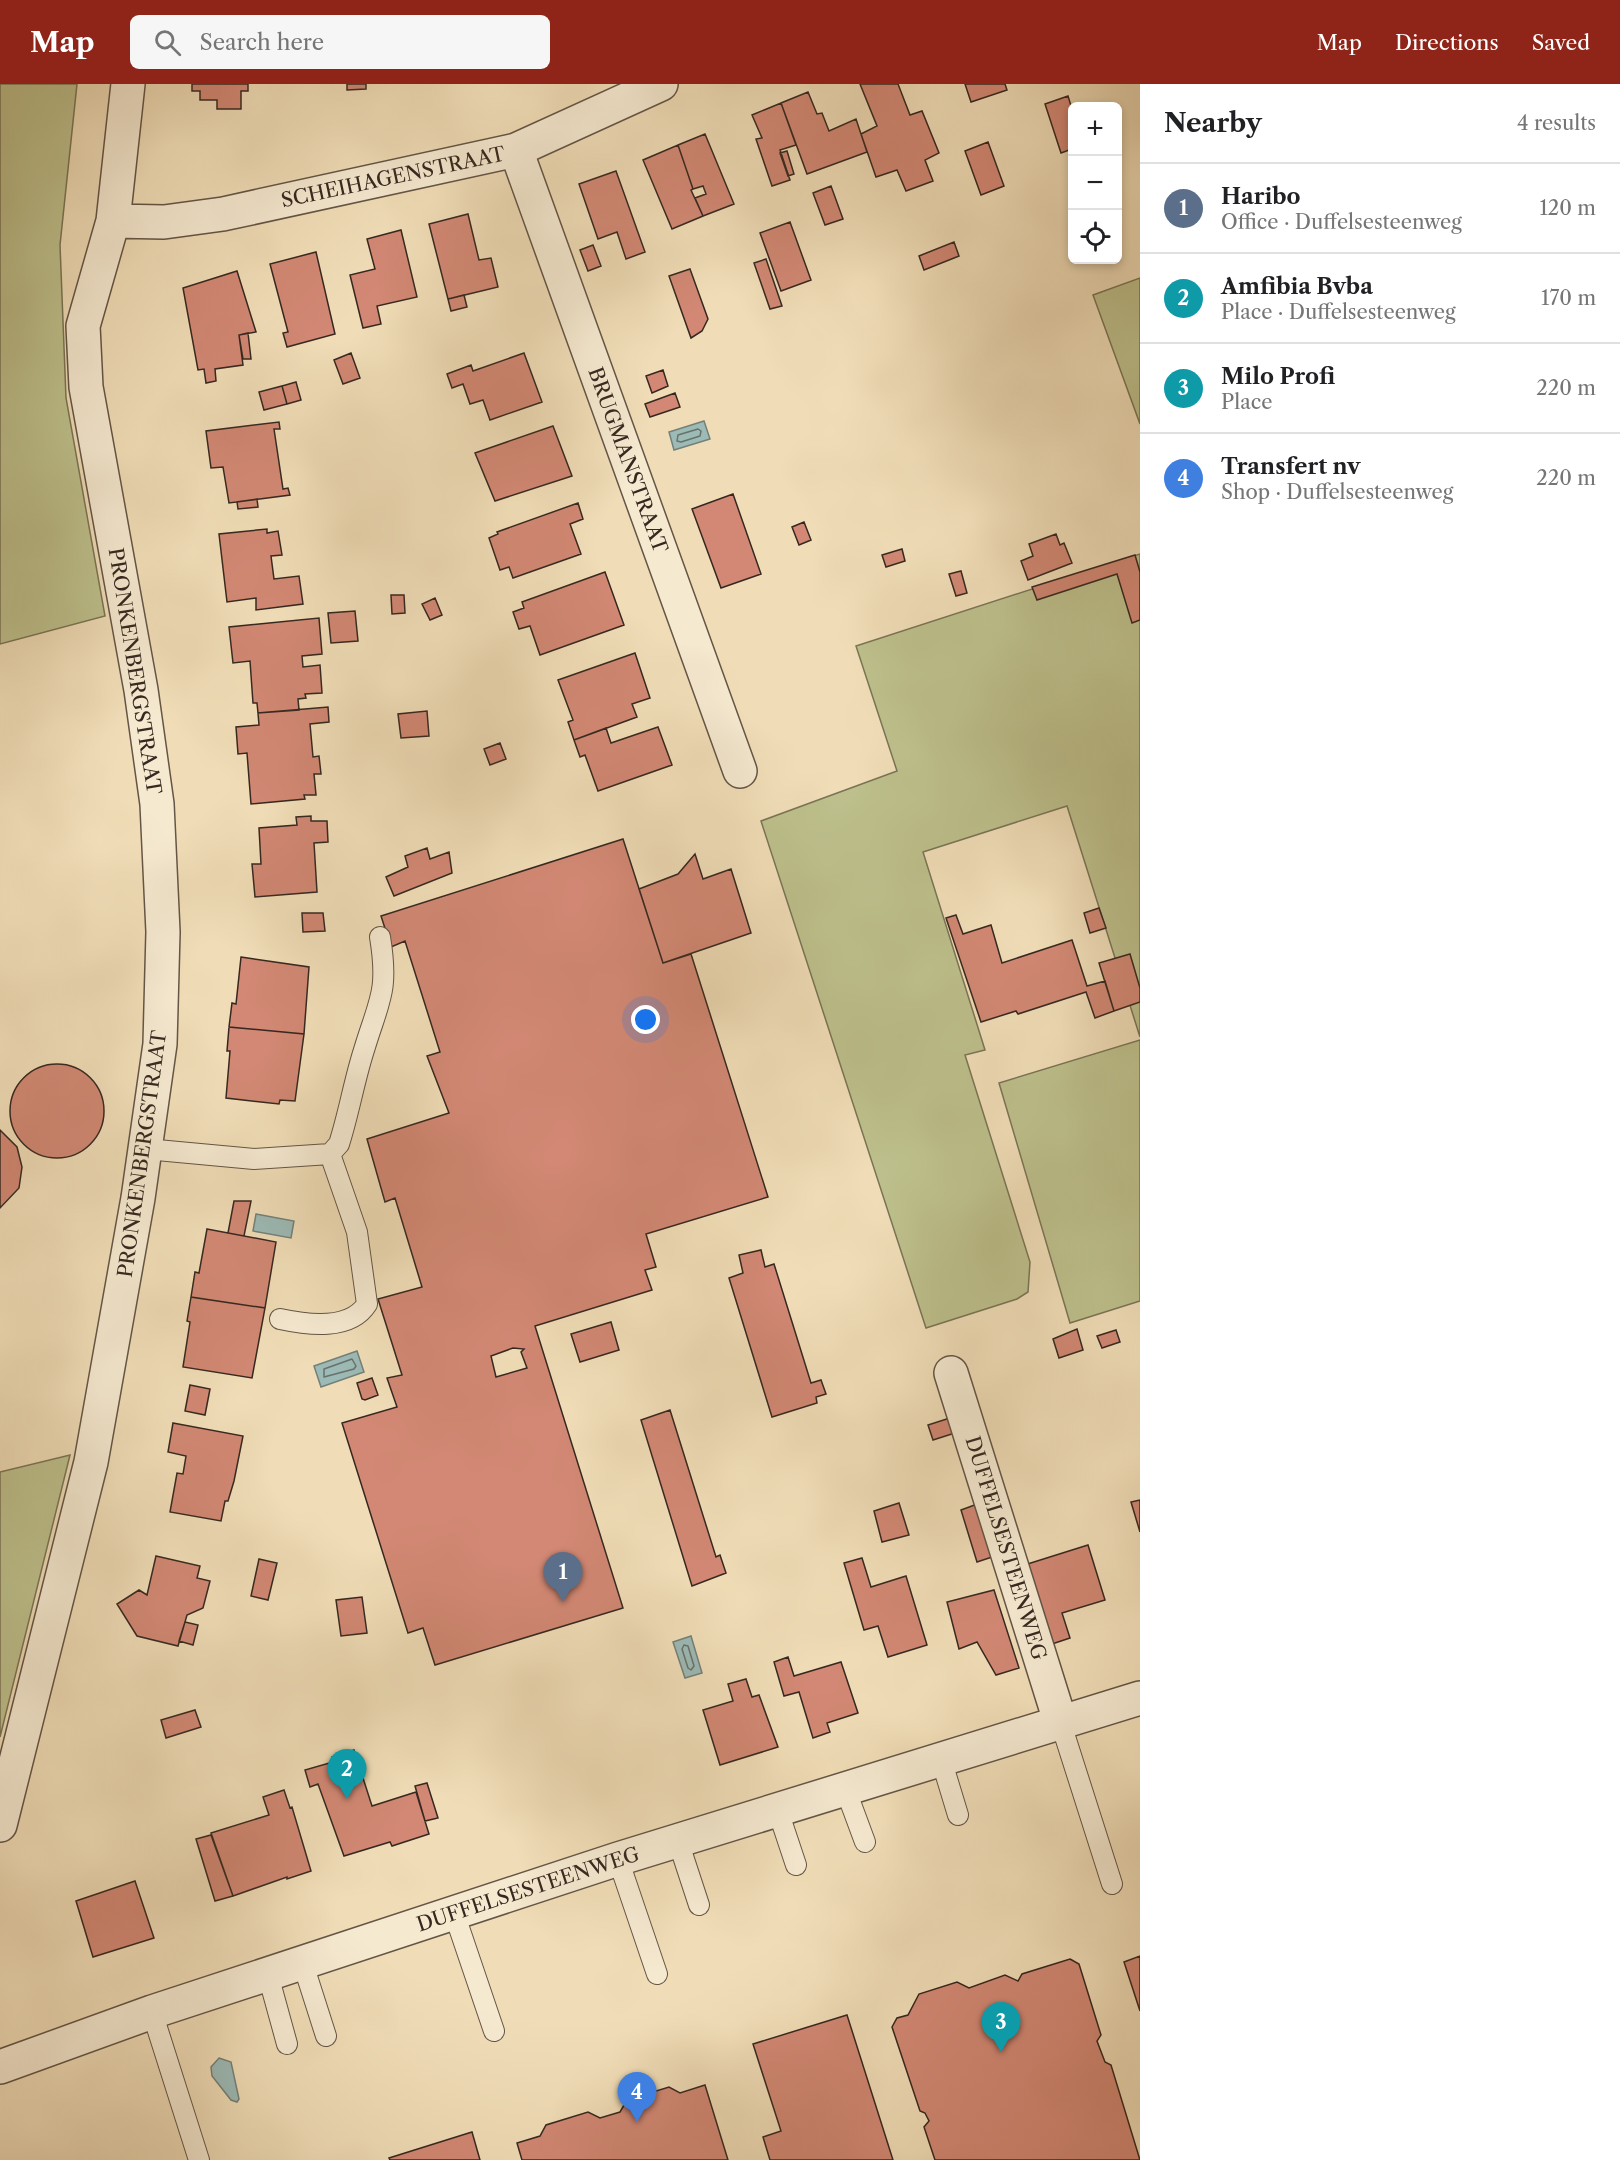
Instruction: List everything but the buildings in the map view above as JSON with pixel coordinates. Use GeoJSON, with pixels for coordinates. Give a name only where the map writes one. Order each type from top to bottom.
{"type":"FeatureCollection","features":[{"type":"Feature","properties":{"kind":"street","name":"PRONKENBERGSTRAAT"},"geometry":{"type":"LineString","coordinates":[[0,1825],[91,1462],[156,1087],[163,995],[157,804],[141,690],[86,387],[83,326],[113,221],[128,84]]}},
{"type":"Feature","properties":{"kind":"street","name":"SCHEIHAGENSTRAAT"},"geometry":{"type":"LineString","coordinates":[[113,221],[164,222],[223,214],[516,150],[661,84]]}},
{"type":"Feature","properties":{"kind":"street","name":"BRUGMANSTRAAT"},"geometry":{"type":"LineString","coordinates":[[516,150],[740,771]]}},
{"type":"Feature","properties":{"kind":"street","name":"DUFFELSESTEENWEG"},"geometry":{"type":"LineString","coordinates":[[951,1373],[1061,1724]]}},
{"type":"Feature","properties":{"kind":"street","name":"DUFFELSESTEENWEG"},"geometry":{"type":"LineString","coordinates":[[0,2067],[152,2012],[618,1859],[1140,1698]]}},
{"type":"Feature","properties":{"kind":"lane"},"geometry":{"type":"LineString","coordinates":[[146,1149],[254,1159],[330,1154],[339,1144],[364,1050],[382,998],[386,971],[380,937]]}},
{"type":"Feature","properties":{"kind":"lane"},"geometry":{"type":"LineString","coordinates":[[280,1319],[302,1323],[348,1322],[361,1313],[367,1304],[357,1232],[330,1154]]}},
{"type":"Feature","properties":{"kind":"lane"},"geometry":{"type":"LineString","coordinates":[[1061,1724],[1112,1884]]}},
{"type":"Feature","properties":{"kind":"lane"},"geometry":{"type":"LineString","coordinates":[[941,1759],[958,1815]]}},
{"type":"Feature","properties":{"kind":"lane"},"geometry":{"type":"LineString","coordinates":[[845,1788],[865,1842]]}},
{"type":"Feature","properties":{"kind":"lane"},"geometry":{"type":"LineString","coordinates":[[778,1811],[796,1865]]}},
{"type":"Feature","properties":{"kind":"lane"},"geometry":{"type":"LineString","coordinates":[[678,1841],[699,1905]]}},
{"type":"Feature","properties":{"kind":"lane"},"geometry":{"type":"LineString","coordinates":[[618,1859],[657,1974]]}},
{"type":"Feature","properties":{"kind":"lane"},"geometry":{"type":"LineString","coordinates":[[454,1913],[494,2031]]}},
{"type":"Feature","properties":{"kind":"lane"},"geometry":{"type":"LineString","coordinates":[[303,1964],[326,2036]]}},
{"type":"Feature","properties":{"kind":"lane"},"geometry":{"type":"LineString","coordinates":[[268,1975],[286,2044]]}},
{"type":"Feature","properties":{"kind":"lane"},"geometry":{"type":"LineString","coordinates":[[152,2012],[199,2160]]}},
{"type":"Feature","properties":{"kind":"green space"},"geometry":{"type":"Polygon","coordinates":[[[0,84],[77,84],[60,245],[66,398],[105,616],[0,644],[0,84]]]}},
{"type":"Feature","properties":{"kind":"green space"},"geometry":{"type":"Polygon","coordinates":[[[1140,278],[1140,424],[1093,295],[1140,278]]]}},
{"type":"Feature","properties":{"kind":"green space"},"geometry":{"type":"Polygon","coordinates":[[[1140,554],[1140,1037],[1067,806],[923,852],[985,1050],[965,1055],[1030,1262],[1028,1292],[1017,1299],[926,1328],[761,821],[897,771],[856,646],[1140,554]]]}},
{"type":"Feature","properties":{"kind":"green space"},"geometry":{"type":"Polygon","coordinates":[[[1140,1040],[1140,1301],[1070,1323],[999,1083],[1140,1040]]]}},
{"type":"Feature","properties":{"kind":"green space"},"geometry":{"type":"Polygon","coordinates":[[[70,1455],[0,1737],[0,1472],[70,1455]]]}},
{"type":"Feature","properties":{"kind":"water"},"geometry":{"type":"Polygon","coordinates":[[[704,421],[710,439],[674,450],[669,432],[704,421]]]}},
{"type":"Feature","properties":{"kind":"water"},"geometry":{"type":"Polygon","coordinates":[[[256,1214],[294,1221],[291,1238],[253,1231],[256,1214]]]}},
{"type":"Feature","properties":{"kind":"water"},"geometry":{"type":"Polygon","coordinates":[[[357,1351],[364,1372],[321,1387],[314,1366],[357,1351]]]}},
{"type":"Feature","properties":{"kind":"water"},"geometry":{"type":"Polygon","coordinates":[[[691,1636],[702,1673],[685,1678],[673,1642],[691,1636]]]}},
{"type":"Feature","properties":{"kind":"water"},"geometry":{"type":"Polygon","coordinates":[[[219,2058],[231,2062],[239,2099],[237,2102],[231,2100],[212,2076],[211,2067],[219,2058]]]}},
{"type":"Feature","properties":{"kind":"place","name":"Haribo"},"geometry":{"type":"Point","coordinates":[563,1602]}},
{"type":"Feature","properties":{"kind":"place","name":"Amfibia Bvba"},"geometry":{"type":"Point","coordinates":[347,1799]}},
{"type":"Feature","properties":{"kind":"place","name":"Milo Profi"},"geometry":{"type":"Point","coordinates":[1001,2052]}},
{"type":"Feature","properties":{"kind":"place","name":"Transfert nv"},"geometry":{"type":"Point","coordinates":[637,2122]}}]}
